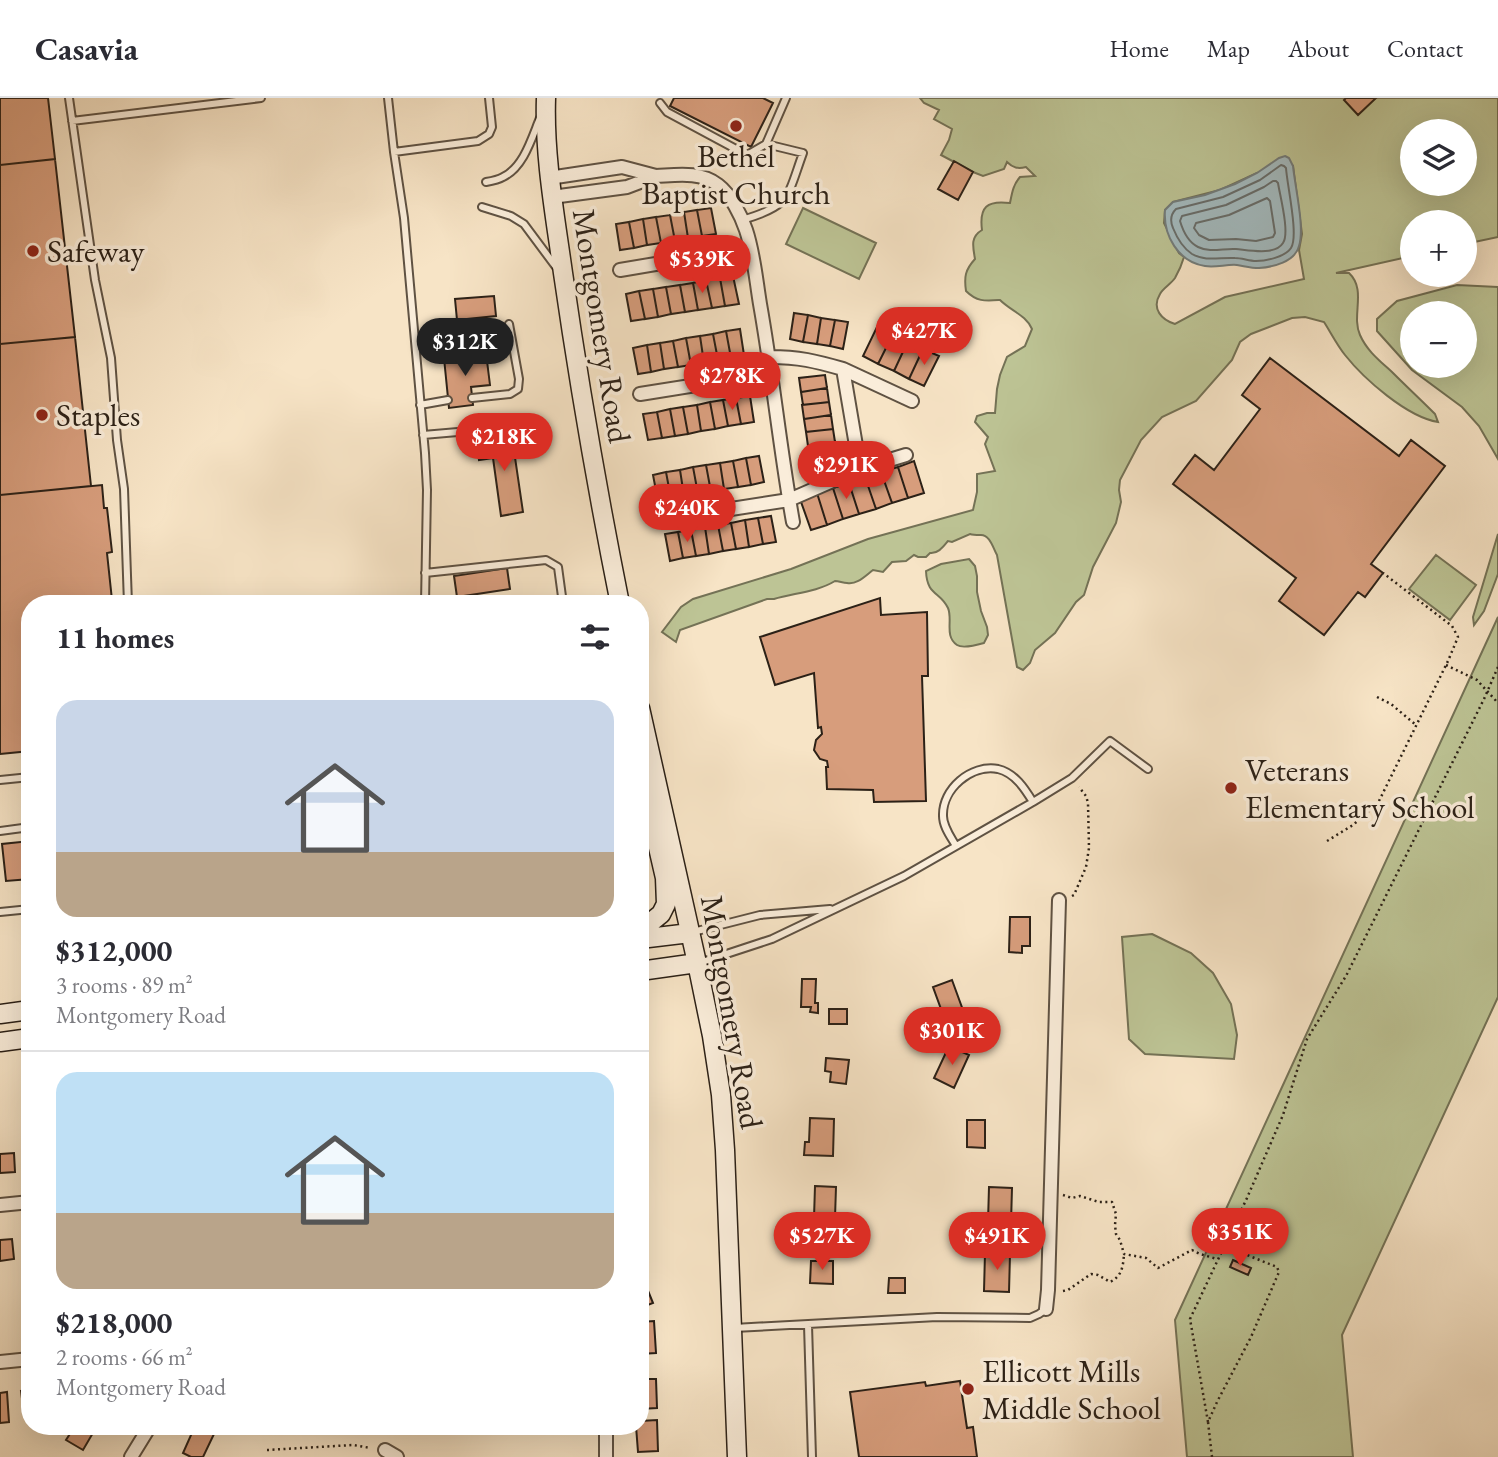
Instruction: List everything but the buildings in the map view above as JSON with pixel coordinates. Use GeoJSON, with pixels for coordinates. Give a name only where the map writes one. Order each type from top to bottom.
{"type":"FeatureCollection","features":[{"type":"Feature","properties":{"kind":"main road","name":"Montgomery Road"},"geometry":{"type":"LineString","coordinates":[[546,102],[552,197],[576,366],[618,595]]}},
{"type":"Feature","properties":{"kind":"main road","name":"Montgomery Road"},"geometry":{"type":"LineString","coordinates":[[649,751],[697,963],[721,1095],[737,1457]]}},
{"type":"Feature","properties":{"kind":"main road"},"geometry":{"type":"LineString","coordinates":[[649,808],[665,878],[666,904],[661,914],[649,924]]}},
{"type":"Feature","properties":{"kind":"main road"},"geometry":{"type":"LineString","coordinates":[[649,938],[690,933]]}},
{"type":"Feature","properties":{"kind":"main road"},"geometry":{"type":"LineString","coordinates":[[649,970],[697,963]]}},
{"type":"Feature","properties":{"kind":"main road"},"geometry":{"type":"LineString","coordinates":[[0,1014],[21,1011]]}},
{"type":"Feature","properties":{"kind":"main road"},"geometry":{"type":"LineString","coordinates":[[0,1042],[21,1039]]}},
{"type":"Feature","properties":{"kind":"street"},"geometry":{"type":"LineString","coordinates":[[550,177],[622,167],[656,176],[696,175],[720,186],[729,198],[742,220],[750,248],[770,357],[793,522]]}},
{"type":"Feature","properties":{"kind":"street"},"geometry":{"type":"LineString","coordinates":[[552,197],[627,187],[656,176]]}},
{"type":"Feature","properties":{"kind":"street"},"geometry":{"type":"LineString","coordinates":[[620,270],[750,248]]}},
{"type":"Feature","properties":{"kind":"street"},"geometry":{"type":"LineString","coordinates":[[770,357],[793,357],[843,369],[912,401]]}},
{"type":"Feature","properties":{"kind":"street"},"geometry":{"type":"LineString","coordinates":[[843,369],[860,470]]}},
{"type":"Feature","properties":{"kind":"street"},"geometry":{"type":"LineString","coordinates":[[640,394],[772,373]]}},
{"type":"Feature","properties":{"kind":"street"},"geometry":{"type":"LineString","coordinates":[[660,520],[789,500],[860,470],[906,455]]}},
{"type":"Feature","properties":{"kind":"street"},"geometry":{"type":"LineString","coordinates":[[1046,1309],[1059,900]]}},
{"type":"Feature","properties":{"kind":"street"},"geometry":{"type":"LineString","coordinates":[[0,1205],[21,1203]]}},
{"type":"Feature","properties":{"kind":"street"},"geometry":{"type":"LineString","coordinates":[[0,1362],[21,1360]]}},
{"type":"Feature","properties":{"kind":"street"},"geometry":{"type":"LineString","coordinates":[[131,1457],[144,1435]]}},
{"type":"Feature","properties":{"kind":"street"},"geometry":{"type":"LineString","coordinates":[[606,1435],[606,1457]]}},
{"type":"Feature","properties":{"kind":"street"},"geometry":{"type":"LineString","coordinates":[[385,1450],[397,1457]]}},
{"type":"Feature","properties":{"kind":"lane"},"geometry":{"type":"LineString","coordinates":[[69,98],[95,280],[111,358],[117,440],[124,489],[128,595]]}},
{"type":"Feature","properties":{"kind":"lane"},"geometry":{"type":"LineString","coordinates":[[72,121],[261,98]]}},
{"type":"Feature","properties":{"kind":"lane"},"geometry":{"type":"LineString","coordinates":[[388,98],[404,218],[423,435],[426,491],[425,595]]}},
{"type":"Feature","properties":{"kind":"lane"},"geometry":{"type":"LineString","coordinates":[[394,152],[478,141],[489,134],[492,127],[489,98]]}},
{"type":"Feature","properties":{"kind":"lane"},"geometry":{"type":"LineString","coordinates":[[660,103],[667,112],[747,155],[766,144],[786,98]]}},
{"type":"Feature","properties":{"kind":"lane"},"geometry":{"type":"LineString","coordinates":[[486,182],[504,177],[521,160],[546,102]]}},
{"type":"Feature","properties":{"kind":"lane"},"geometry":{"type":"LineString","coordinates":[[742,220],[765,214],[787,197],[803,153],[766,144]]}},
{"type":"Feature","properties":{"kind":"lane"},"geometry":{"type":"LineString","coordinates":[[482,207],[511,216],[524,224],[564,277]]}},
{"type":"Feature","properties":{"kind":"lane"},"geometry":{"type":"LineString","coordinates":[[472,398],[510,394],[518,389],[519,379],[509,324]]}},
{"type":"Feature","properties":{"kind":"lane"},"geometry":{"type":"LineString","coordinates":[[420,405],[448,400]]}},
{"type":"Feature","properties":{"kind":"lane"},"geometry":{"type":"LineString","coordinates":[[423,435],[526,426]]}},
{"type":"Feature","properties":{"kind":"lane"},"geometry":{"type":"LineString","coordinates":[[425,573],[546,560],[558,567],[562,595]]}},
{"type":"Feature","properties":{"kind":"lane"},"geometry":{"type":"LineString","coordinates":[[697,963],[772,939],[904,876],[1072,778],[1110,741],[1148,769]]}},
{"type":"Feature","properties":{"kind":"lane"},"geometry":{"type":"LineString","coordinates":[[956,846],[943,817],[944,805],[950,791],[969,774],[998,769],[1018,781],[1033,802]]}},
{"type":"Feature","properties":{"kind":"lane"},"geometry":{"type":"LineString","coordinates":[[0,780],[21,778]]}},
{"type":"Feature","properties":{"kind":"lane"},"geometry":{"type":"LineString","coordinates":[[0,831],[21,828]]}},
{"type":"Feature","properties":{"kind":"lane"},"geometry":{"type":"LineString","coordinates":[[690,933],[760,915],[836,908]]}},
{"type":"Feature","properties":{"kind":"lane"},"geometry":{"type":"LineString","coordinates":[[0,912],[21,910]]}},
{"type":"Feature","properties":{"kind":"lane"},"geometry":{"type":"LineString","coordinates":[[732,1328],[937,1317],[1030,1318],[1046,1309]]}},
{"type":"Feature","properties":{"kind":"lane"},"geometry":{"type":"LineString","coordinates":[[808,1325],[812,1457]]}},
{"type":"Feature","properties":{"kind":"path"},"geometry":{"type":"LineString","coordinates":[[1327,841],[1353,825],[1378,803],[1458,637],[1452,626],[1383,573]]}},
{"type":"Feature","properties":{"kind":"path"},"geometry":{"type":"LineString","coordinates":[[1446,665],[1477,680],[1498,703]]}},
{"type":"Feature","properties":{"kind":"path"},"geometry":{"type":"LineString","coordinates":[[1212,1457],[1189,1319],[1283,1115],[1307,1038],[1346,976],[1498,667]]}},
{"type":"Feature","properties":{"kind":"path"},"geometry":{"type":"LineString","coordinates":[[1377,697],[1391,704],[1416,725]]}},
{"type":"Feature","properties":{"kind":"path"},"geometry":{"type":"LineString","coordinates":[[1059,900],[1074,895],[1086,867],[1089,848],[1088,803],[1079,788]]}},
{"type":"Feature","properties":{"kind":"path"},"geometry":{"type":"LineString","coordinates":[[1048,1290],[1068,1290],[1091,1274],[1110,1282],[1118,1278],[1124,1254],[1116,1234],[1116,1213],[1112,1202],[1099,1202],[1080,1196],[1072,1198],[1058,1193],[1051,1196]]}},
{"type":"Feature","properties":{"kind":"path"},"geometry":{"type":"LineString","coordinates":[[1208,1422],[1251,1337],[1279,1272],[1277,1267],[1224,1244]]}},
{"type":"Feature","properties":{"kind":"path"},"geometry":{"type":"LineString","coordinates":[[1124,1254],[1146,1258],[1158,1268],[1192,1250],[1217,1259]]}},
{"type":"Feature","properties":{"kind":"path"},"geometry":{"type":"LineString","coordinates":[[267,1450],[353,1445],[385,1450]]}},
{"type":"Feature","properties":{"kind":"green space"},"geometry":{"type":"Polygon","coordinates":[[[920,98],[1498,98],[1498,237],[1477,241],[1477,210],[1400,210],[1400,259],[1336,273],[1349,273],[1357,287],[1358,327],[1366,346],[1435,414],[1438,422],[1426,419],[1400,405],[1363,375],[1345,355],[1324,322],[1305,317],[1292,318],[1251,334],[1240,342],[1232,360],[1196,401],[1162,417],[1141,440],[1120,480],[1121,502],[1116,523],[1093,567],[1084,595],[1076,602],[1055,633],[1035,650],[1030,663],[1023,670],[1017,667],[997,555],[991,542],[983,535],[970,534],[952,542],[948,541],[940,550],[926,557],[914,555],[906,561],[892,562],[883,572],[873,570],[854,583],[835,581],[813,590],[767,599],[680,630],[676,642],[662,632],[681,607],[693,599],[791,569],[868,539],[973,510],[977,474],[995,471],[985,444],[988,437],[975,422],[977,416],[995,413],[1000,375],[1007,357],[1025,346],[1032,329],[1022,317],[1000,300],[982,300],[970,295],[966,291],[965,278],[975,259],[973,243],[982,230],[983,211],[990,204],[1010,203],[1014,186],[1020,177],[1035,176],[1026,167],[1011,166],[1007,162],[1004,169],[983,176],[941,155],[952,129],[934,119],[939,110],[920,98]],[[1293,166],[1257,173],[1220,190],[1173,202],[1165,210],[1164,223],[1179,253],[1184,257],[1175,278],[1161,292],[1157,304],[1159,313],[1175,324],[1225,297],[1304,279],[1299,250],[1302,234],[1293,166]]]}},
{"type":"Feature","properties":{"kind":"green space"},"geometry":{"type":"Polygon","coordinates":[[[803,208],[876,243],[859,279],[786,244],[803,208]]]}},
{"type":"Feature","properties":{"kind":"green space"},"geometry":{"type":"Polygon","coordinates":[[[1450,287],[1498,287],[1498,459],[1479,426],[1462,407],[1423,378],[1477,378],[1477,301],[1400,301],[1400,357],[1377,331],[1377,319],[1397,301],[1450,287]]]}},
{"type":"Feature","properties":{"kind":"green space"},"geometry":{"type":"Polygon","coordinates":[[[1498,534],[1498,574],[1484,611],[1474,625],[1473,617],[1498,534]]]}},
{"type":"Feature","properties":{"kind":"green space"},"geometry":{"type":"Polygon","coordinates":[[[1436,555],[1476,585],[1450,620],[1409,589],[1436,555]]]}},
{"type":"Feature","properties":{"kind":"green space"},"geometry":{"type":"Polygon","coordinates":[[[969,559],[975,566],[977,592],[988,635],[984,643],[963,647],[957,645],[951,637],[948,608],[931,589],[926,571],[941,564],[969,559]]]}},
{"type":"Feature","properties":{"kind":"green space"},"geometry":{"type":"Polygon","coordinates":[[[1498,617],[1498,997],[1342,1335],[1353,1457],[1187,1457],[1175,1320],[1498,617]]]}},
{"type":"Feature","properties":{"kind":"green space"},"geometry":{"type":"Polygon","coordinates":[[[1152,934],[1191,953],[1213,973],[1231,1004],[1237,1035],[1234,1059],[1145,1054],[1129,1039],[1122,937],[1152,934]]]}},
{"type":"Feature","properties":{"kind":"water"},"geometry":{"type":"Polygon","coordinates":[[[1285,156],[1293,166],[1300,218],[1301,238],[1293,256],[1277,265],[1259,268],[1233,265],[1213,267],[1195,263],[1180,253],[1170,238],[1165,219],[1165,210],[1173,202],[1205,195],[1235,184],[1285,156]]]}},
{"type":"Feature","properties":{"kind":"place","name":"Bethel Baptist Church"},"geometry":{"type":"Point","coordinates":[736,126]}},
{"type":"Feature","properties":{"kind":"place","name":"Safeway"},"geometry":{"type":"Point","coordinates":[33,251]}},
{"type":"Feature","properties":{"kind":"place","name":"Staples"},"geometry":{"type":"Point","coordinates":[42,415]}},
{"type":"Feature","properties":{"kind":"place","name":"Veterans Elementary School"},"geometry":{"type":"Point","coordinates":[1231,788]}},
{"type":"Feature","properties":{"kind":"place","name":"Ellicott Mills Middle School"},"geometry":{"type":"Point","coordinates":[968,1389]}}]}
